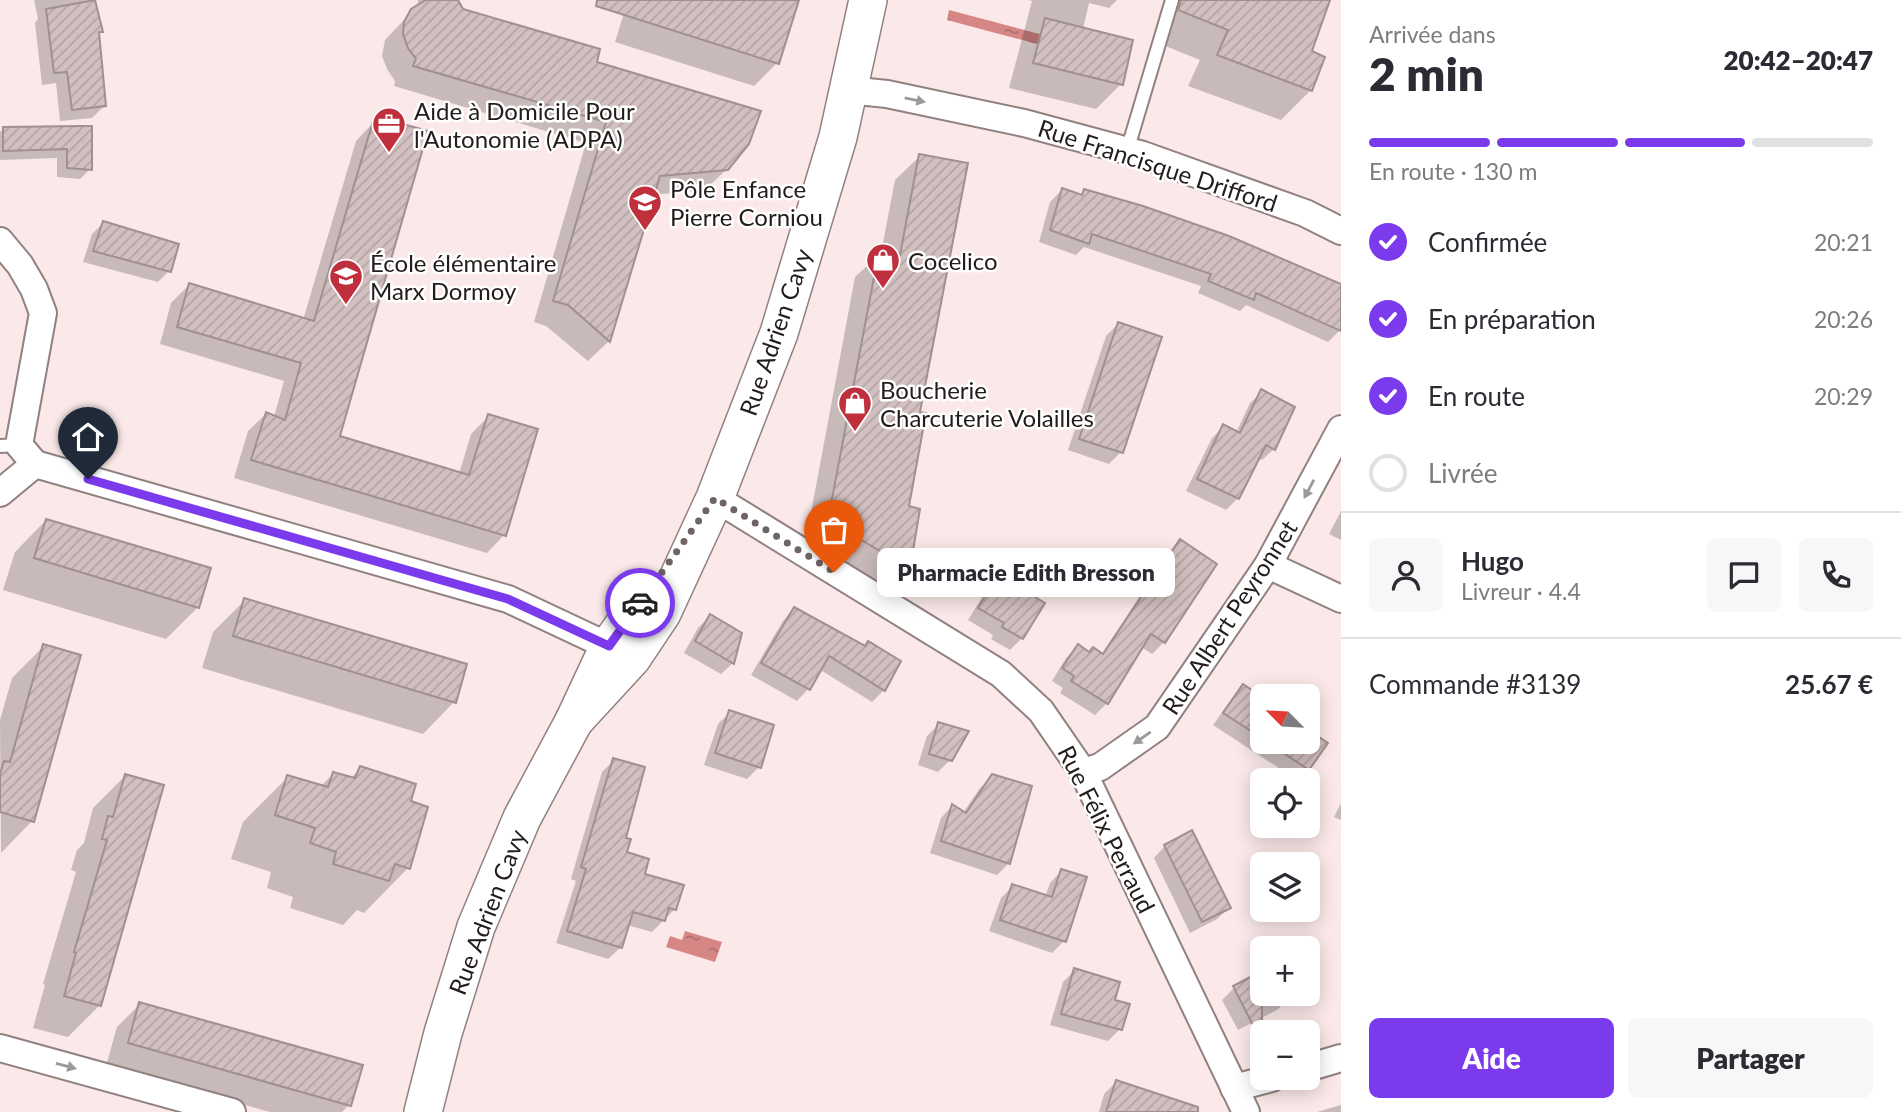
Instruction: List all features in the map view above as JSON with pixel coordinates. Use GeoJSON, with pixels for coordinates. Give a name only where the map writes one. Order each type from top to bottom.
{"type":"FeatureCollection","features":[{"type":"Feature","properties":{"kind":"main road","name":"Rue Adrien Cavy"},"geometry":{"type":"LineString","coordinates":[[423,1112],[443,1033],[476,926],[522,818],[574,721],[621,652],[662,613],[715,498],[777,341],[838,137],[868,0]]}},
{"type":"Feature","properties":{"kind":"street","name":"Rue Francisque Drifford"},"geometry":{"type":"LineString","coordinates":[[848,90],[887,94],[1024,123],[1127,151],[1305,213],[1341,231]]}},
{"type":"Feature","properties":{"kind":"street"},"geometry":{"type":"LineString","coordinates":[[0,241],[20,265],[34,289],[43,313],[18,452],[0,492]]}},
{"type":"Feature","properties":{"kind":"street","name":"Rue Albert Peyronnet"},"geometry":{"type":"LineString","coordinates":[[1083,772],[1100,767],[1157,727],[1268,565],[1341,429]]}},
{"type":"Feature","properties":{"kind":"street"},"geometry":{"type":"LineString","coordinates":[[18,452],[508,599],[621,652]]}},
{"type":"Feature","properties":{"kind":"street","name":"Rue Félix Perraud"},"geometry":{"type":"LineString","coordinates":[[715,498],[1002,674],[1041,711],[1083,772],[1246,1112]]}},
{"type":"Feature","properties":{"kind":"street"},"geometry":{"type":"LineString","coordinates":[[1268,565],[1337,603]]}},
{"type":"Feature","properties":{"kind":"street"},"geometry":{"type":"LineString","coordinates":[[0,1048],[232,1112]]}},
{"type":"Feature","properties":{"kind":"street"},"geometry":{"type":"LineString","coordinates":[[1320,1064],[1341,1058]]}},
{"type":"Feature","properties":{"kind":"street"},"geometry":{"type":"LineString","coordinates":[[1234,1088],[1250,1084]]}},
{"type":"Feature","properties":{"kind":"lane"},"geometry":{"type":"LineString","coordinates":[[1127,151],[1172,0]]}},
{"type":"Feature","properties":{"kind":"water"},"geometry":{"type":"Polygon","coordinates":[[[949,10],[1043,35],[1041,45],[947,20],[949,10]]]}},
{"type":"Feature","properties":{"kind":"water"},"geometry":{"type":"Polygon","coordinates":[[[685,931],[722,942],[715,962],[666,947],[670,936],[682,940],[685,931]]]}},
{"type":"Feature","properties":{"kind":"building"},"geometry":{"type":"Polygon","coordinates":[[[95,0],[103,32],[99,32],[106,106],[72,110],[67,72],[54,73],[46,9],[95,0]]]}},
{"type":"Feature","properties":{"kind":"building"},"geometry":{"type":"Polygon","coordinates":[[[426,0],[458,0],[463,9],[600,49],[597,62],[761,111],[749,144],[728,170],[660,176],[610,342],[568,305],[553,301],[606,122],[413,66],[416,59],[403,34],[404,22],[411,9],[426,0]]]}},
{"type":"Feature","properties":{"kind":"building"},"geometry":{"type":"Polygon","coordinates":[[[597,0],[799,0],[779,64],[596,6],[597,0]]]}},
{"type":"Feature","properties":{"kind":"building"},"geometry":{"type":"Polygon","coordinates":[[[1181,0],[1330,0],[1312,51],[1325,57],[1312,91],[1217,55],[1228,30],[1178,10],[1181,0]]]}},
{"type":"Feature","properties":{"kind":"building"},"geometry":{"type":"Polygon","coordinates":[[[1045,18],[1133,40],[1123,85],[1033,63],[1045,18]]]}},
{"type":"Feature","properties":{"kind":"building","name":"École élémentaire Marx Dormoy"},"geometry":{"type":"Polygon","coordinates":[[[388,120],[428,131],[340,436],[469,475],[488,414],[538,429],[506,536],[251,460],[266,412],[285,420],[301,363],[177,327],[189,283],[314,321],[373,121],[384,125],[388,120]]]}},
{"type":"Feature","properties":{"kind":"building"},"geometry":{"type":"Polygon","coordinates":[[[92,126],[92,170],[67,168],[67,149],[3,151],[3,127],[92,126]]]}},
{"type":"Feature","properties":{"kind":"building"},"geometry":{"type":"Polygon","coordinates":[[[919,154],[968,163],[920,412],[926,413],[909,506],[920,509],[910,569],[828,520],[879,251],[900,255],[919,154]]]}},
{"type":"Feature","properties":{"kind":"building"},"geometry":{"type":"Polygon","coordinates":[[[1062,188],[1082,195],[1084,189],[1143,206],[1229,236],[1341,284],[1341,331],[1256,293],[1254,300],[1208,281],[1211,274],[1092,234],[1089,244],[1050,230],[1062,188]]]}},
{"type":"Feature","properties":{"kind":"building"},"geometry":{"type":"Polygon","coordinates":[[[103,221],[179,244],[171,272],[93,251],[103,221]]]}},
{"type":"Feature","properties":{"kind":"building"},"geometry":{"type":"Polygon","coordinates":[[[1118,322],[1162,337],[1123,453],[1079,439],[1118,322]]]}},
{"type":"Feature","properties":{"kind":"building"},"geometry":{"type":"Polygon","coordinates":[[[1261,389],[1295,407],[1275,450],[1266,445],[1239,499],[1197,479],[1223,424],[1240,433],[1261,389]]]}},
{"type":"Feature","properties":{"kind":"building"},"geometry":{"type":"Polygon","coordinates":[[[46,519],[211,568],[199,608],[34,558],[46,519]]]}},
{"type":"Feature","properties":{"kind":"building"},"geometry":{"type":"Polygon","coordinates":[[[1180,539],[1217,564],[1165,643],[1151,634],[1108,704],[1071,681],[1074,676],[1062,668],[1078,644],[1089,652],[1093,647],[1103,654],[1180,539]]]}},
{"type":"Feature","properties":{"kind":"building"},"geometry":{"type":"Polygon","coordinates":[[[998,575],[1045,603],[1023,639],[1002,627],[1004,623],[978,608],[998,575]]]}},
{"type":"Feature","properties":{"kind":"building"},"geometry":{"type":"Polygon","coordinates":[[[244,598],[467,664],[456,703],[233,636],[244,598]]]}},
{"type":"Feature","properties":{"kind":"building"},"geometry":{"type":"Polygon","coordinates":[[[794,607],[865,646],[868,641],[901,661],[885,691],[829,656],[810,690],[761,663],[794,607]]]}},
{"type":"Feature","properties":{"kind":"building"},"geometry":{"type":"Polygon","coordinates":[[[710,614],[742,633],[734,664],[695,641],[710,614]]]}},
{"type":"Feature","properties":{"kind":"building"},"geometry":{"type":"Polygon","coordinates":[[[43,644],[81,655],[34,822],[0,812],[0,774],[4,761],[10,762],[43,644]]]}},
{"type":"Feature","properties":{"kind":"building"},"geometry":{"type":"Polygon","coordinates":[[[1243,684],[1250,689],[1250,730],[1223,713],[1243,684]]]}},
{"type":"Feature","properties":{"kind":"building"},"geometry":{"type":"Polygon","coordinates":[[[729,710],[774,725],[761,768],[715,753],[729,710]]]}},
{"type":"Feature","properties":{"kind":"building"},"geometry":{"type":"Polygon","coordinates":[[[938,722],[969,731],[952,761],[929,754],[938,722]]]}},
{"type":"Feature","properties":{"kind":"building"},"geometry":{"type":"Polygon","coordinates":[[[1320,738],[1328,743],[1310,768],[1306,768],[1285,754],[1320,754],[1320,738]]]}},
{"type":"Feature","properties":{"kind":"building"},"geometry":{"type":"Polygon","coordinates":[[[613,758],[645,767],[626,838],[631,839],[627,852],[649,859],[645,874],[684,885],[676,910],[669,908],[665,921],[633,912],[622,948],[567,931],[586,869],[581,867],[613,758]]]}},
{"type":"Feature","properties":{"kind":"building"},"geometry":{"type":"Polygon","coordinates":[[[360,766],[416,784],[411,801],[428,807],[410,869],[395,864],[389,881],[333,864],[336,852],[310,843],[315,828],[275,815],[287,775],[328,787],[333,772],[355,778],[360,766]]]}},
{"type":"Feature","properties":{"kind":"building"},"geometry":{"type":"Polygon","coordinates":[[[125,774],[164,785],[101,1006],[64,996],[107,840],[102,839],[108,816],[113,817],[125,774]]]}},
{"type":"Feature","properties":{"kind":"building"},"geometry":{"type":"Polygon","coordinates":[[[992,774],[1032,786],[1010,864],[941,841],[952,804],[966,813],[992,774]]]}},
{"type":"Feature","properties":{"kind":"building"},"geometry":{"type":"Polygon","coordinates":[[[1192,830],[1231,908],[1202,922],[1164,845],[1192,830]]]}},
{"type":"Feature","properties":{"kind":"building"},"geometry":{"type":"Polygon","coordinates":[[[1061,869],[1087,877],[1066,942],[1000,920],[1012,884],[1052,897],[1061,869]]]}},
{"type":"Feature","properties":{"kind":"building"},"geometry":{"type":"Polygon","coordinates":[[[1074,968],[1120,982],[1115,1000],[1130,1004],[1122,1030],[1061,1014],[1074,968]]]}},
{"type":"Feature","properties":{"kind":"building"},"geometry":{"type":"Polygon","coordinates":[[[1250,977],[1250,1006],[1262,1006],[1262,1020],[1250,1020],[1233,986],[1250,977]]]}},
{"type":"Feature","properties":{"kind":"building"},"geometry":{"type":"Polygon","coordinates":[[[139,1002],[363,1065],[351,1106],[128,1043],[139,1002]]]}},
{"type":"Feature","properties":{"kind":"building"},"geometry":{"type":"Polygon","coordinates":[[[1116,1080],[1198,1107],[1198,1112],[1106,1112],[1116,1080]]]}},
{"type":"Feature","properties":{"kind":"way so far"},"geometry":{"type":"LineString","coordinates":[[640,603],[715,498],[834,572]]}},
{"type":"Feature","properties":{"kind":"place","name":"Aide à Domicile Pour l'Autonomie (ADPA)"},"geometry":{"type":"Point","coordinates":[389,154]}},
{"type":"Feature","properties":{"kind":"place","name":"Pôle Enfance Pierre Corniou"},"geometry":{"type":"Point","coordinates":[645,232]}},
{"type":"Feature","properties":{"kind":"place","name":"Cocelico"},"geometry":{"type":"Point","coordinates":[883,290]}},
{"type":"Feature","properties":{"kind":"place","name":"École élémentaire Marx Dormoy"},"geometry":{"type":"Point","coordinates":[346,306]}},
{"type":"Feature","properties":{"kind":"place","name":"Boucherie Charcuterie Volailles"},"geometry":{"type":"Point","coordinates":[855,433]}},
{"type":"Feature","properties":{"kind":"place","name":"Pharmacie Edith Bresson"},"geometry":{"type":"Point","coordinates":[834,572]}},
{"type":"Feature","properties":{"kind":"route"},"geometry":{"type":"LineString","coordinates":[[88,479],[508,599],[609,646],[640,603]]}}]}
